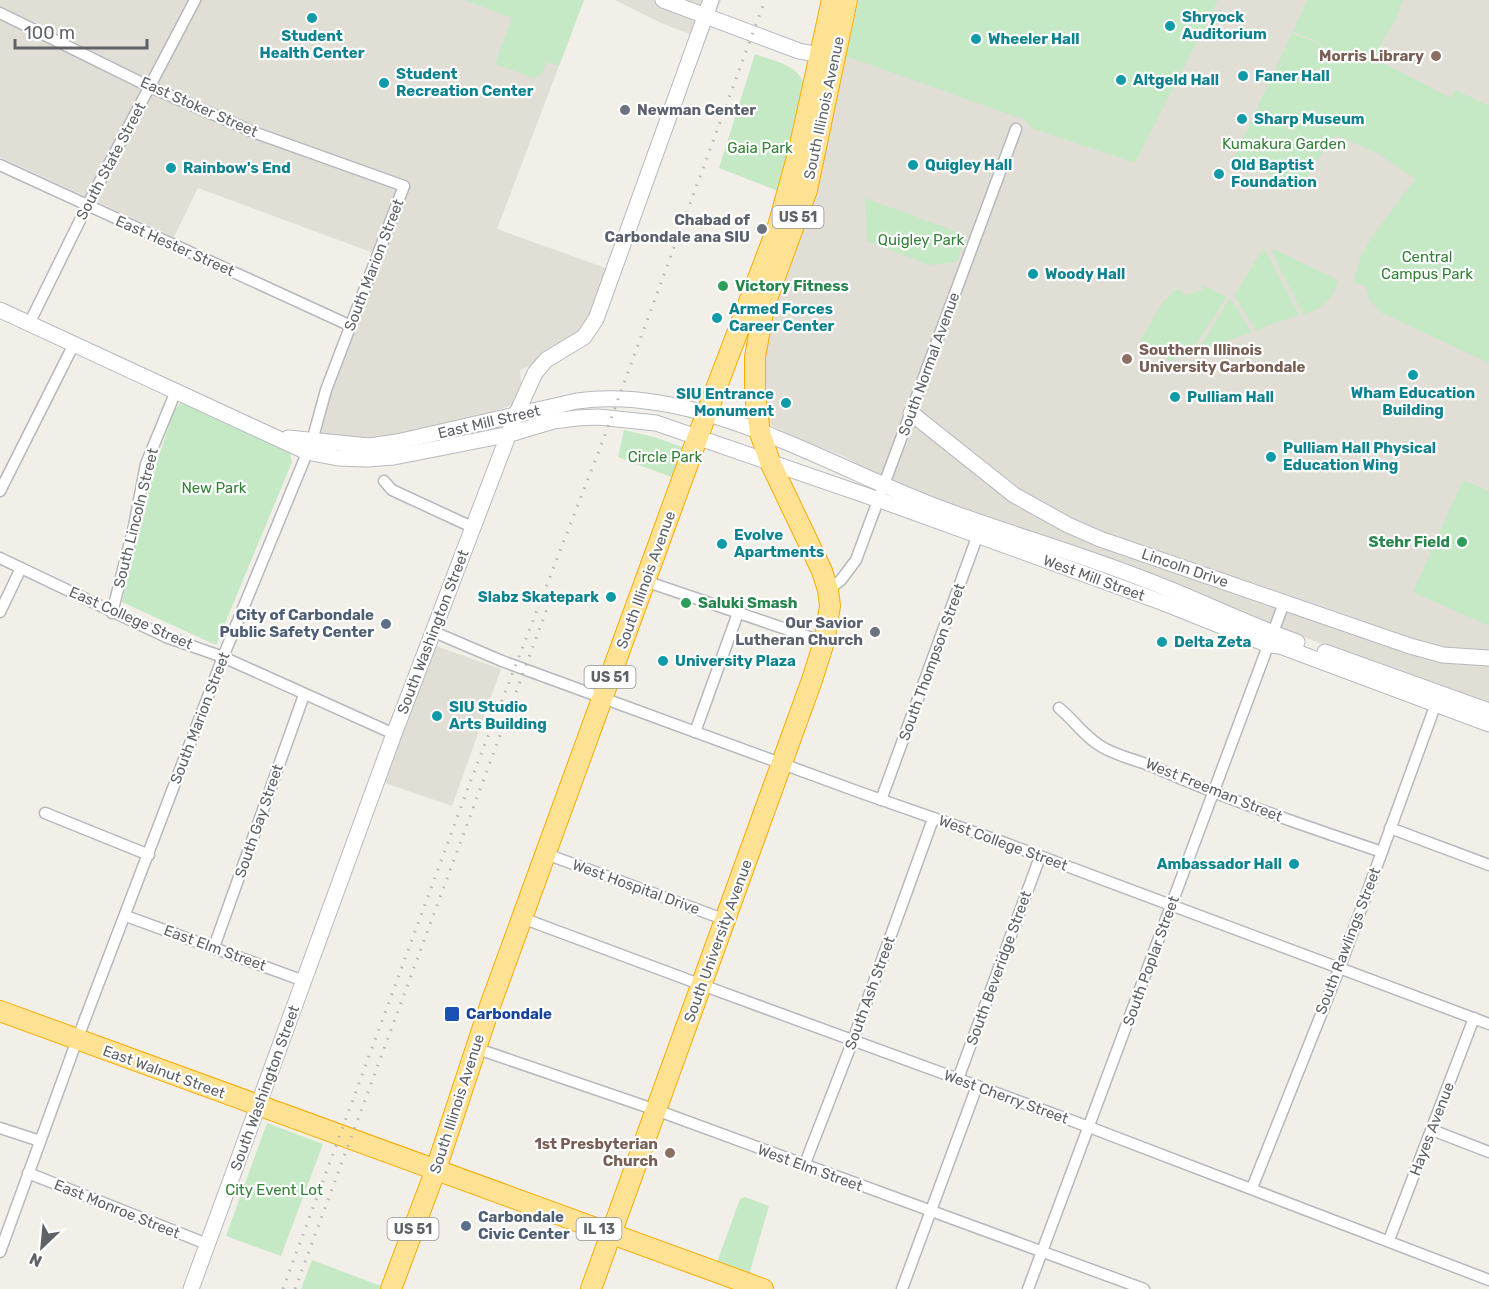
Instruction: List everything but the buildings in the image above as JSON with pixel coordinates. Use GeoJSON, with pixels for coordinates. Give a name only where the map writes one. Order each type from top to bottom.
{"type":"FeatureCollection","features":[{"type":"Feature","properties":{"kind":"highway","name":"South Illinois Avenue"},"geometry":{"type":"LineString","coordinates":[[828,590],[822,571],[770,462],[760,433],[755,394],[758,339],[765,307],[807,190],[827,57],[832,0]]}},
{"type":"Feature","properties":{"kind":"highway","name":"South Illinois Avenue"},"geometry":{"type":"LineString","coordinates":[[391,1289],[436,1169],[475,1048],[602,698],[778,226],[827,57],[847,0]]}},
{"type":"Feature","properties":{"kind":"highway","name":"South University Avenue"},"geometry":{"type":"LineString","coordinates":[[591,1289],[783,765],[824,642],[830,606],[828,590]]}},
{"type":"Feature","properties":{"kind":"highway","name":"East Walnut Street"},"geometry":{"type":"LineString","coordinates":[[0,1011],[436,1169]]}},
{"type":"Feature","properties":{"kind":"highway","name":"IL 13"},"geometry":{"type":"LineString","coordinates":[[436,1169],[763,1289]]}},
{"type":"Feature","properties":{"kind":"main road"},"geometry":{"type":"LineString","coordinates":[[663,0],[799,51],[827,57]]}},
{"type":"Feature","properties":{"kind":"main road","name":"South Washington Street"},"geometry":{"type":"LineString","coordinates":[[191,1289],[394,734],[516,415],[536,373],[546,360],[584,337],[596,319],[711,0]]}},
{"type":"Feature","properties":{"kind":"main road","name":"East Mill Street"},"geometry":{"type":"LineString","coordinates":[[0,310],[271,435],[310,446],[338,458],[394,457],[510,434],[553,421],[598,417],[647,421],[698,436]]}},
{"type":"Feature","properties":{"kind":"main road"},"geometry":{"type":"LineString","coordinates":[[536,373],[534,384],[537,394],[543,400],[556,406]]}},
{"type":"Feature","properties":{"kind":"main road","name":"East Mill Street"},"geometry":{"type":"LineString","coordinates":[[310,446],[369,446],[397,442],[597,398],[647,400],[706,414]]}},
{"type":"Feature","properties":{"kind":"main road","name":"Lincoln Drive"},"geometry":{"type":"LineString","coordinates":[[911,412],[1009,491],[1035,508],[1100,539],[1410,646],[1443,654],[1489,658]]}},
{"type":"Feature","properties":{"kind":"main road","name":"West Mill Street"},"geometry":{"type":"LineString","coordinates":[[706,414],[760,433],[882,493]]}},
{"type":"Feature","properties":{"kind":"main road","name":"West Mill Street"},"geometry":{"type":"LineString","coordinates":[[698,436],[770,462],[882,493],[980,530],[1146,580],[1271,639],[1438,698],[1489,711]]}},
{"type":"Feature","properties":{"kind":"main road"},"geometry":{"type":"LineString","coordinates":[[478,440],[490,450],[497,466]]}},
{"type":"Feature","properties":{"kind":"main road","name":"West Mill Street"},"geometry":{"type":"LineString","coordinates":[[1438,698],[1489,724]]}},
{"type":"Feature","properties":{"kind":"street","name":"South State Street"},"geometry":{"type":"LineString","coordinates":[[29,324],[87,206],[195,0]]}},
{"type":"Feature","properties":{"kind":"street","name":"East Stoker Street"},"geometry":{"type":"LineString","coordinates":[[0,14],[150,87],[256,133],[404,186]]}},
{"type":"Feature","properties":{"kind":"street","name":"South Normal Avenue"},"geometry":{"type":"LineString","coordinates":[[828,590],[846,575],[856,560],[1016,129]]}},
{"type":"Feature","properties":{"kind":"street","name":"East Hester Street"},"geometry":{"type":"LineString","coordinates":[[0,165],[351,326]]}},
{"type":"Feature","properties":{"kind":"street","name":"South Marion Street"},"geometry":{"type":"LineString","coordinates":[[0,1252],[77,1040],[223,657],[310,446],[326,390],[404,186]]}},
{"type":"Feature","properties":{"kind":"street"},"geometry":{"type":"LineString","coordinates":[[0,491],[74,344]]}},
{"type":"Feature","properties":{"kind":"street","name":"South Lincoln Street"},"geometry":{"type":"LineString","coordinates":[[112,613],[134,526],[146,464],[176,391]]}},
{"type":"Feature","properties":{"kind":"street"},"geometry":{"type":"LineString","coordinates":[[384,481],[392,490],[472,527]]}},
{"type":"Feature","properties":{"kind":"street","name":"South Thompson Street"},"geometry":{"type":"LineString","coordinates":[[881,800],[980,530]]}},
{"type":"Feature","properties":{"kind":"street","name":"East College Street"},"geometry":{"type":"LineString","coordinates":[[0,558],[112,613],[166,637],[223,657],[394,734]]}},
{"type":"Feature","properties":{"kind":"street"},"geometry":{"type":"LineString","coordinates":[[0,612],[21,568]]}},
{"type":"Feature","properties":{"kind":"street"},"geometry":{"type":"LineString","coordinates":[[645,581],[824,642]]}},
{"type":"Feature","properties":{"kind":"street","name":"South Poplar Street"},"geometry":{"type":"LineString","coordinates":[[1028,1289],[1284,603]]}},
{"type":"Feature","properties":{"kind":"street"},"geometry":{"type":"LineString","coordinates":[[695,732],[738,613]]}},
{"type":"Feature","properties":{"kind":"street","name":"West College Street"},"geometry":{"type":"LineString","coordinates":[[434,632],[515,666],[1340,967],[1489,1024]]}},
{"type":"Feature","properties":{"kind":"street","name":"South Gay Street"},"geometry":{"type":"LineString","coordinates":[[214,947],[304,694]]}},
{"type":"Feature","properties":{"kind":"street","name":"South Rawlings Street"},"geometry":{"type":"LineString","coordinates":[[1252,1188],[1340,967],[1438,698]]}},
{"type":"Feature","properties":{"kind":"street","name":"West Freeman Street"},"geometry":{"type":"LineString","coordinates":[[1059,708],[1077,728],[1100,746],[1213,793],[1382,852]]}},
{"type":"Feature","properties":{"kind":"street"},"geometry":{"type":"LineString","coordinates":[[45,813],[149,855]]}},
{"type":"Feature","properties":{"kind":"street","name":"South Ash Street"},"geometry":{"type":"LineString","coordinates":[[804,1166],[853,1040],[933,819]]}},
{"type":"Feature","properties":{"kind":"street"},"geometry":{"type":"LineString","coordinates":[[1390,828],[1489,865]]}},
{"type":"Feature","properties":{"kind":"street","name":"West Hospital Drive"},"geometry":{"type":"LineString","coordinates":[[546,854],[726,920]]}},
{"type":"Feature","properties":{"kind":"street","name":"South Beveridge Street"},"geometry":{"type":"LineString","coordinates":[[958,1079],[1040,857]]}},
{"type":"Feature","properties":{"kind":"street","name":"East Elm Street"},"geometry":{"type":"LineString","coordinates":[[126,916],[304,981]]}},
{"type":"Feature","properties":{"kind":"street","name":"West Cherry Street"},"geometry":{"type":"LineString","coordinates":[[522,918],[1252,1188],[1489,1280]]}},
{"type":"Feature","properties":{"kind":"street","name":"Hayes Avenue"},"geometry":{"type":"LineString","coordinates":[[1389,1240],[1474,1018]]}},
{"type":"Feature","properties":{"kind":"street","name":"West Elm Street"},"geometry":{"type":"LineString","coordinates":[[475,1048],[656,1110],[1144,1289]]}},
{"type":"Feature","properties":{"kind":"street"},"geometry":{"type":"LineString","coordinates":[[902,1289],[977,1086]]}},
{"type":"Feature","properties":{"kind":"street"},"geometry":{"type":"LineString","coordinates":[[0,1128],[40,1141]]}},
{"type":"Feature","properties":{"kind":"street"},"geometry":{"type":"LineString","coordinates":[[1432,1130],[1489,1152]]}},
{"type":"Feature","properties":{"kind":"street","name":"East Monroe Street"},"geometry":{"type":"LineString","coordinates":[[28,1173],[207,1244]]}},
{"type":"Feature","properties":{"kind":"shaded area"},"geometry":{"type":"Polygon","coordinates":[[[0,0],[584,0],[497,229],[614,271],[596,319],[546,360],[520,370],[523,401],[425,437],[312,441],[379,255],[198,188],[174,237],[0,157],[0,0]]]}},
{"type":"Feature","properties":{"kind":"shaded area"},"geometry":{"type":"Polygon","coordinates":[[[615,0],[721,0],[706,40],[661,23],[615,0]]]}},
{"type":"Feature","properties":{"kind":"shaded area","name":"Southern Illinois University Carbondale"},"geometry":{"type":"Polygon","coordinates":[[[859,0],[1489,0],[1489,706],[897,486],[843,456],[784,433],[771,425],[765,407],[764,368],[770,325],[781,287],[818,185],[859,0]]]}},
{"type":"Feature","properties":{"kind":"shaded area"},"geometry":{"type":"Polygon","coordinates":[[[433,645],[501,669],[452,806],[382,782],[433,645]]]}},
{"type":"Feature","properties":{"kind":"green space"},"geometry":{"type":"Polygon","coordinates":[[[464,0],[584,0],[559,66],[547,62],[542,73],[534,78],[495,64],[512,18],[464,0]]]}},
{"type":"Feature","properties":{"kind":"green space"},"geometry":{"type":"Polygon","coordinates":[[[859,0],[1218,0],[1135,163],[1033,129],[1022,117],[846,56],[859,0]]]}},
{"type":"Feature","properties":{"kind":"green space","name":"Central Campus Park"},"geometry":{"type":"Polygon","coordinates":[[[1307,0],[1403,0],[1375,60],[1369,63],[1381,62],[1451,98],[1455,90],[1489,106],[1489,363],[1382,313],[1370,301],[1366,287],[1353,282],[1361,256],[1372,237],[1415,179],[1379,154],[1336,135],[1317,160],[1300,191],[1234,158],[1292,33],[1339,52],[1293,31],[1307,0]]]}},
{"type":"Feature","properties":{"kind":"green space","name":"Gaia Park"},"geometry":{"type":"Polygon","coordinates":[[[755,54],[792,69],[802,80],[804,87],[781,192],[719,168],[755,54]]]}},
{"type":"Feature","properties":{"kind":"green space","name":"Quigley Park"},"geometry":{"type":"Polygon","coordinates":[[[865,198],[966,237],[956,262],[929,265],[867,241],[865,198]]]}},
{"type":"Feature","properties":{"kind":"green space"},"geometry":{"type":"Polygon","coordinates":[[[1264,247],[1299,315],[1256,330],[1234,296],[1264,247]]]}},
{"type":"Feature","properties":{"kind":"green space"},"geometry":{"type":"Polygon","coordinates":[[[1273,249],[1338,280],[1326,302],[1316,310],[1303,314],[1272,252],[1273,249]]]}},
{"type":"Feature","properties":{"kind":"green space"},"geometry":{"type":"Polygon","coordinates":[[[1202,285],[1227,297],[1189,355],[1168,361],[1164,352],[1140,341],[1163,302],[1175,290],[1181,290],[1184,295],[1203,290],[1202,285]]]}},
{"type":"Feature","properties":{"kind":"green space"},"geometry":{"type":"Polygon","coordinates":[[[1230,298],[1251,332],[1198,350],[1230,298]]]}},
{"type":"Feature","properties":{"kind":"green space","name":"New Park"},"geometry":{"type":"Polygon","coordinates":[[[182,401],[290,452],[292,462],[216,645],[122,602],[153,473],[174,411],[182,401]]]}},
{"type":"Feature","properties":{"kind":"green space","name":"Circle Park"},"geometry":{"type":"Polygon","coordinates":[[[624,430],[685,448],[674,478],[618,457],[624,430]]]}},
{"type":"Feature","properties":{"kind":"green space","name":"Stehr Field"},"geometry":{"type":"Polygon","coordinates":[[[1463,480],[1489,491],[1489,626],[1413,592],[1463,480]]]}},
{"type":"Feature","properties":{"kind":"green space","name":"City Event Lot"},"geometry":{"type":"Polygon","coordinates":[[[267,1123],[323,1144],[281,1256],[226,1236],[267,1123]]]}},
{"type":"Feature","properties":{"kind":"green space"},"geometry":{"type":"Polygon","coordinates":[[[745,1197],[769,1206],[748,1278],[716,1265],[740,1199],[745,1197]]]}},
{"type":"Feature","properties":{"kind":"green space"},"geometry":{"type":"Polygon","coordinates":[[[312,1260],[381,1286],[380,1289],[301,1289],[312,1260]]]}},
{"type":"Feature","properties":{"kind":"railway"},"geometry":{"type":"LineString","coordinates":[[283,1289],[471,780],[602,443],[765,0]]}},
{"type":"Feature","properties":{"kind":"railway"},"geometry":{"type":"LineString","coordinates":[[295,1289],[548,606]]}},
{"type":"Feature","properties":{"kind":"place","name":"Student Health Center"},"geometry":{"type":"Point","coordinates":[312,18]}},
{"type":"Feature","properties":{"kind":"place","name":"Shryock Auditorium"},"geometry":{"type":"Point","coordinates":[1170,26]}},
{"type":"Feature","properties":{"kind":"place","name":"Wheeler Hall"},"geometry":{"type":"Point","coordinates":[976,39]}},
{"type":"Feature","properties":{"kind":"place","name":"Morris Library"},"geometry":{"type":"Point","coordinates":[1436,56]}},
{"type":"Feature","properties":{"kind":"place","name":"Faner Hall"},"geometry":{"type":"Point","coordinates":[1243,76]}},
{"type":"Feature","properties":{"kind":"place","name":"Altgeld Hall"},"geometry":{"type":"Point","coordinates":[1121,80]}},
{"type":"Feature","properties":{"kind":"place","name":"Student Recreation Center"},"geometry":{"type":"Point","coordinates":[384,83]}},
{"type":"Feature","properties":{"kind":"place","name":"Newman Center"},"geometry":{"type":"Point","coordinates":[625,110]}},
{"type":"Feature","properties":{"kind":"place","name":"Sharp Museum"},"geometry":{"type":"Point","coordinates":[1242,119]}},
{"type":"Feature","properties":{"kind":"place","name":"Quigley Hall"},"geometry":{"type":"Point","coordinates":[913,165]}},
{"type":"Feature","properties":{"kind":"place","name":"Rainbow's End"},"geometry":{"type":"Point","coordinates":[171,168]}},
{"type":"Feature","properties":{"kind":"place","name":"Old Baptist Foundation"},"geometry":{"type":"Point","coordinates":[1219,174]}},
{"type":"Feature","properties":{"kind":"place","name":"Chabad of Carbondale ana SIU"},"geometry":{"type":"Point","coordinates":[762,229]}},
{"type":"Feature","properties":{"kind":"place","name":"Woody Hall"},"geometry":{"type":"Point","coordinates":[1033,274]}},
{"type":"Feature","properties":{"kind":"place","name":"Victory Fitness"},"geometry":{"type":"Point","coordinates":[723,286]}},
{"type":"Feature","properties":{"kind":"place","name":"Armed Forces Career Center"},"geometry":{"type":"Point","coordinates":[717,318]}},
{"type":"Feature","properties":{"kind":"place","name":"Southern Illinois University Carbondale"},"geometry":{"type":"Point","coordinates":[1127,359]}},
{"type":"Feature","properties":{"kind":"place","name":"Wham Education Building"},"geometry":{"type":"Point","coordinates":[1413,375]}},
{"type":"Feature","properties":{"kind":"place","name":"Pulliam Hall"},"geometry":{"type":"Point","coordinates":[1175,397]}},
{"type":"Feature","properties":{"kind":"place","name":"SIU Entrance Monument"},"geometry":{"type":"Point","coordinates":[786,403]}},
{"type":"Feature","properties":{"kind":"place","name":"Pulliam Hall Physical Education Wing"},"geometry":{"type":"Point","coordinates":[1271,457]}},
{"type":"Feature","properties":{"kind":"place","name":"Stehr Field"},"geometry":{"type":"Point","coordinates":[1462,542]}},
{"type":"Feature","properties":{"kind":"place","name":"Evolve Apartments"},"geometry":{"type":"Point","coordinates":[722,544]}},
{"type":"Feature","properties":{"kind":"place","name":"Slabz Skatepark"},"geometry":{"type":"Point","coordinates":[611,597]}},
{"type":"Feature","properties":{"kind":"place","name":"Saluki Smash"},"geometry":{"type":"Point","coordinates":[686,603]}},
{"type":"Feature","properties":{"kind":"place","name":"City of Carbondale Public Safety Center"},"geometry":{"type":"Point","coordinates":[386,624]}},
{"type":"Feature","properties":{"kind":"place","name":"Our Savior Lutheran Church"},"geometry":{"type":"Point","coordinates":[875,632]}},
{"type":"Feature","properties":{"kind":"place","name":"Delta Zeta"},"geometry":{"type":"Point","coordinates":[1162,642]}},
{"type":"Feature","properties":{"kind":"place","name":"University Plaza"},"geometry":{"type":"Point","coordinates":[663,661]}},
{"type":"Feature","properties":{"kind":"place","name":"SIU Studio Arts Building"},"geometry":{"type":"Point","coordinates":[437,716]}},
{"type":"Feature","properties":{"kind":"place","name":"Ambassador Hall"},"geometry":{"type":"Point","coordinates":[1294,864]}},
{"type":"Feature","properties":{"kind":"place","name":"Carbondale"},"geometry":{"type":"Point","coordinates":[452,1014]}},
{"type":"Feature","properties":{"kind":"place","name":"1st Presbyterian Church"},"geometry":{"type":"Point","coordinates":[670,1153]}},
{"type":"Feature","properties":{"kind":"place","name":"Carbondale Civic Center"},"geometry":{"type":"Point","coordinates":[466,1226]}},
{"type":"Feature","properties":{"kind":"park label","name":"Kumakura Garden"},"geometry":{"type":"Point","coordinates":[1284,144]}}]}
